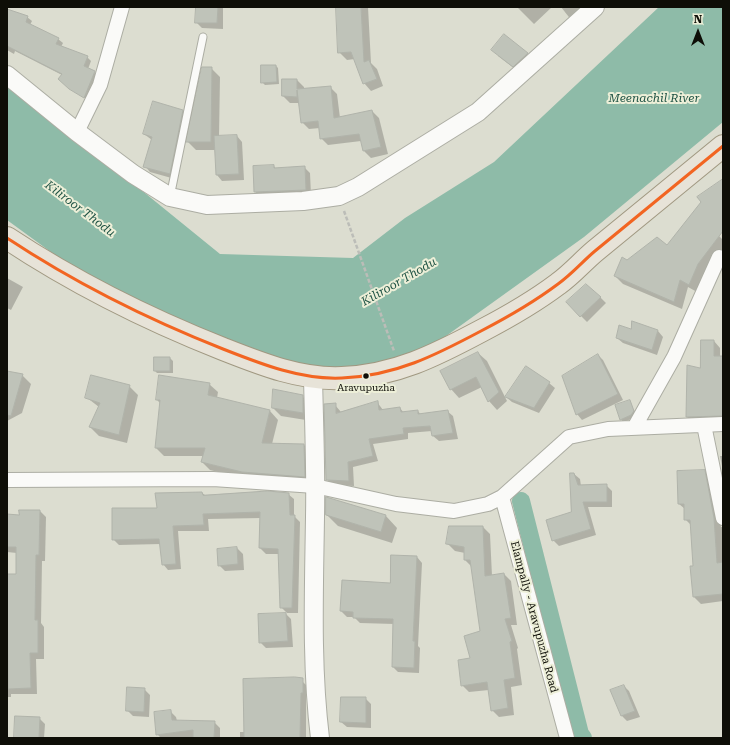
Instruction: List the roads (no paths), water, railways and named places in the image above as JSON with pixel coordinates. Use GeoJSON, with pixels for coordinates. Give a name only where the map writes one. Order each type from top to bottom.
{"type":"FeatureCollection","features":[{"type":"Feature","properties":{"kind":"main road"},"geometry":{"type":"LineString","coordinates":[[7,238],[49,264],[113,300],[171,328],[262,364],[313,377],[342,378],[370,375],[405,367],[432,357],[489,327],[535,300],[560,282],[593,252],[723,146]]}},
{"type":"Feature","properties":{"kind":"street"},"geometry":{"type":"LineString","coordinates":[[77,132],[100,85],[122,7]]}},
{"type":"Feature","properties":{"kind":"street"},"geometry":{"type":"LineString","coordinates":[[7,76],[77,132],[133,174],[170,197],[207,205],[303,201],[339,196],[358,187],[478,112],[595,7]]}},
{"type":"Feature","properties":{"kind":"street"},"geometry":{"type":"LineString","coordinates":[[634,428],[674,357],[719,258]]}},
{"type":"Feature","properties":{"kind":"street"},"geometry":{"type":"LineString","coordinates":[[313,377],[315,486],[314,599],[317,708],[320,738]]}},
{"type":"Feature","properties":{"kind":"street"},"geometry":{"type":"LineString","coordinates":[[7,480],[213,479],[315,486],[396,504],[454,511],[488,504],[502,497],[569,437],[608,429],[723,424]]}},
{"type":"Feature","properties":{"kind":"street"},"geometry":{"type":"LineString","coordinates":[[704,425],[723,518]]}},
{"type":"Feature","properties":{"kind":"street","name":"Elampally - Aravupuzha Road"},"geometry":{"type":"LineString","coordinates":[[502,497],[567,738]]}},
{"type":"Feature","properties":{"kind":"lane"},"geometry":{"type":"LineString","coordinates":[[170,197],[203,36]]}},
{"type":"Feature","properties":{"kind":"water","name":"Meenachil River"},"geometry":{"type":"Polygon","coordinates":[[[659,7],[723,7],[723,122],[584,237],[414,359],[336,375],[273,359],[161,315],[66,263],[7,220],[7,81],[220,254],[353,258],[405,218],[494,162],[659,7]]]}},
{"type":"Feature","properties":{"kind":"waterway"},"geometry":{"type":"LineString","coordinates":[[521,501],[580,734],[583,738]]}},
{"type":"Feature","properties":{"kind":"place","name":"Aravupuzha"},"geometry":{"type":"Point","coordinates":[366,376]}},
{"type":"Feature","properties":{"kind":"water label","name":"Kiliroor Thodu"},"geometry":{"type":"Point","coordinates":[80,209]}},
{"type":"Feature","properties":{"kind":"water label","name":"Kiliroor Thodu"},"geometry":{"type":"Point","coordinates":[399,282]}}]}
